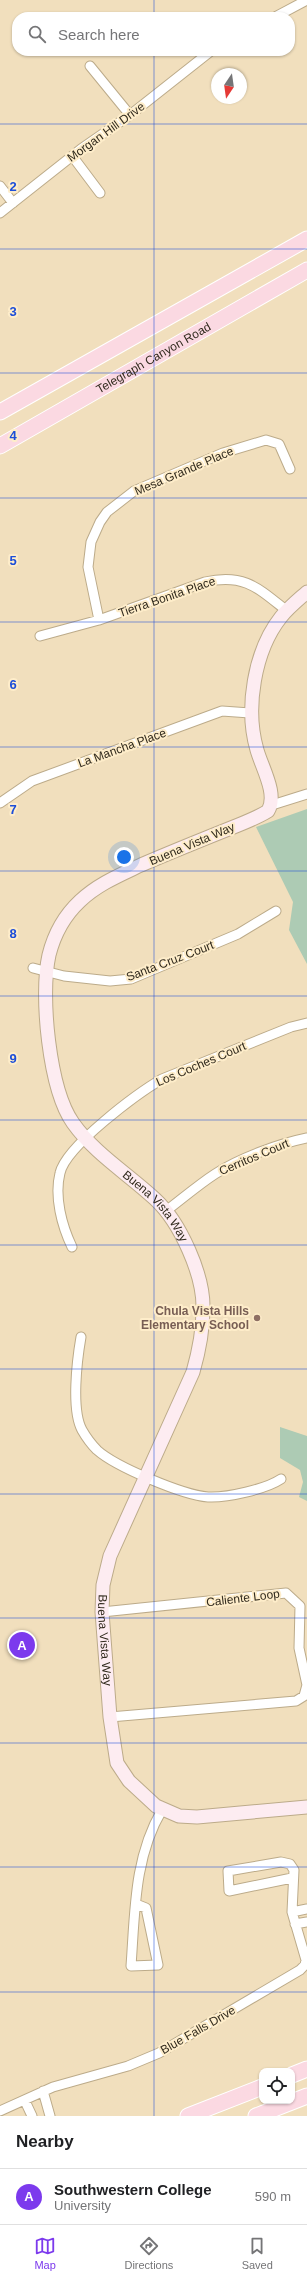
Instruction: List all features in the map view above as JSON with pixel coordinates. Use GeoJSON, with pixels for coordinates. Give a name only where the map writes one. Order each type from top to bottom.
{"type":"FeatureCollection","features":[{"type":"Feature","properties":{"kind":"main road"},"geometry":{"type":"LineString","coordinates":[[0,412],[307,240]]}},
{"type":"Feature","properties":{"kind":"main road","name":"Telegraph Canyon Road"},"geometry":{"type":"LineString","coordinates":[[0,446],[307,270]]}},
{"type":"Feature","properties":{"kind":"main road"},"geometry":{"type":"LineString","coordinates":[[295,2074],[307,2069]]}},
{"type":"Feature","properties":{"kind":"main road"},"geometry":{"type":"LineString","coordinates":[[188,2116],[259,2088]]}},
{"type":"Feature","properties":{"kind":"main road"},"geometry":{"type":"LineString","coordinates":[[256,2116],[307,2096]]}},
{"type":"Feature","properties":{"kind":"street"},"geometry":{"type":"LineString","coordinates":[[284,12],[307,0]]}},
{"type":"Feature","properties":{"kind":"street","name":"Morgan Hill Drive"},"geometry":{"type":"LineString","coordinates":[[0,213],[130,115],[205,56]]}},
{"type":"Feature","properties":{"kind":"street"},"geometry":{"type":"LineString","coordinates":[[90,66],[130,115]]}},
{"type":"Feature","properties":{"kind":"street"},"geometry":{"type":"LineString","coordinates":[[73,157],[100,193]]}},
{"type":"Feature","properties":{"kind":"street"},"geometry":{"type":"LineString","coordinates":[[0,186],[13,203]]}},
{"type":"Feature","properties":{"kind":"street","name":"Mesa Grande Place"},"geometry":{"type":"LineString","coordinates":[[99,620],[88,567],[91,542],[100,522],[107,512],[134,491],[223,453],[266,440],[279,444],[290,469]]}},
{"type":"Feature","properties":{"kind":"street","name":"Tierra Bonita Place"},"geometry":{"type":"LineString","coordinates":[[40,636],[99,620],[205,582],[221,578],[240,580],[254,585],[287,611]]}},
{"type":"Feature","properties":{"kind":"street"},"geometry":{"type":"LineString","coordinates":[[307,592],[287,611],[263,644],[250,713],[256,749],[271,795],[272,805],[307,794]]}},
{"type":"Feature","properties":{"kind":"street","name":"La Mancha Place"},"geometry":{"type":"LineString","coordinates":[[0,803],[32,781],[222,711],[250,713]]}},
{"type":"Feature","properties":{"kind":"street","name":"Buena Vista Way"},"geometry":{"type":"LineString","coordinates":[[272,805],[264,814],[186,845],[111,879],[92,891],[74,907],[59,929],[50,950],[47,972],[47,1012],[52,1059],[58,1090],[72,1122],[105,1158],[156,1199],[166,1211],[183,1238],[194,1263],[203,1308],[200,1345],[193,1372],[110,1556],[103,1585],[102,1612],[110,1717],[117,1763],[129,1781],[143,1797],[162,1810],[179,1816],[197,1817],[307,1807]]}},
{"type":"Feature","properties":{"kind":"street","name":"Santa Cruz Court"},"geometry":{"type":"LineString","coordinates":[[34,968],[64,976],[110,981],[131,979],[238,934],[276,911]]}},
{"type":"Feature","properties":{"kind":"street","name":"Los Coches Court"},"geometry":{"type":"LineString","coordinates":[[72,1247],[61,1215],[60,1173],[64,1160],[86,1138],[142,1091],[162,1079],[291,1027],[307,1023]]}},
{"type":"Feature","properties":{"kind":"street","name":"Cerritos Court"},"geometry":{"type":"LineString","coordinates":[[166,1211],[204,1182],[233,1164],[290,1141],[307,1138]]}},
{"type":"Feature","properties":{"kind":"street"},"geometry":{"type":"LineString","coordinates":[[81,1337],[76,1388],[79,1422],[82,1430],[96,1449],[107,1457],[184,1492],[209,1497],[259,1490],[271,1486],[281,1479]]}},
{"type":"Feature","properties":{"kind":"street","name":"Caliente Loop"},"geometry":{"type":"LineString","coordinates":[[102,1612],[286,1593],[300,1606],[299,1648],[307,1685],[304,1696],[296,1701],[110,1717]]}},
{"type":"Feature","properties":{"kind":"street"},"geometry":{"type":"LineString","coordinates":[[136,1904],[146,1908],[158,1965],[131,1966],[138,1874],[144,1849],[155,1822],[162,1810]]}},
{"type":"Feature","properties":{"kind":"street"},"geometry":{"type":"LineString","coordinates":[[281,1862],[290,1864],[294,1870],[292,1878],[248,1889],[229,1891],[228,1871],[281,1862]]}},
{"type":"Feature","properties":{"kind":"street","name":"Blue Falls Drive"},"geometry":{"type":"LineString","coordinates":[[0,2111],[25,2101],[53,2087],[128,2066],[159,2053],[300,1970],[305,1966],[306,1960],[292,1912],[292,1878]]}},
{"type":"Feature","properties":{"kind":"street"},"geometry":{"type":"LineString","coordinates":[[292,1912],[307,1909]]}},
{"type":"Feature","properties":{"kind":"street"},"geometry":{"type":"LineString","coordinates":[[295,1924],[307,1922]]}},
{"type":"Feature","properties":{"kind":"street"},"geometry":{"type":"LineString","coordinates":[[43,2091],[50,2116]]}},
{"type":"Feature","properties":{"kind":"street"},"geometry":{"type":"LineString","coordinates":[[25,2101],[32,2116]]}},
{"type":"Feature","properties":{"kind":"green space"},"geometry":{"type":"Polygon","coordinates":[[[307,809],[307,964],[289,930],[293,902],[256,827],[307,809]]]}},
{"type":"Feature","properties":{"kind":"green space"},"geometry":{"type":"Polygon","coordinates":[[[280,1427],[307,1436],[307,1501],[299,1497],[303,1482],[300,1470],[280,1458],[280,1427]]]}},
{"type":"Feature","properties":{"kind":"place","name":"Chula Vista Hills Elementary School"},"geometry":{"type":"Point","coordinates":[257,1318]}},
{"type":"Feature","properties":{"kind":"place","name":"Southwestern College"},"geometry":{"type":"Point","coordinates":[22,1645]}}]}
